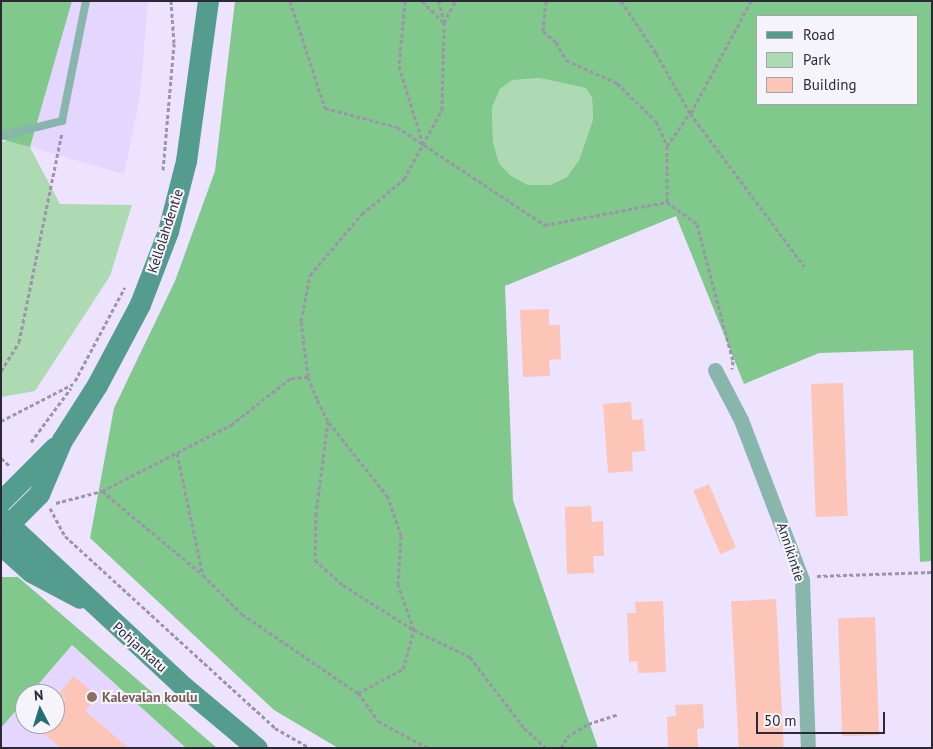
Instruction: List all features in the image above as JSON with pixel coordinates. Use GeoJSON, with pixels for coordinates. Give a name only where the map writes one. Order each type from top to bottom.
{"type":"FeatureCollection","features":[{"type":"Feature","properties":{"kind":"street","name":"Kellolahdentie"},"geometry":{"type":"LineString","coordinates":[[4,524],[39,494],[62,440],[140,304],[168,230],[186,161],[208,1]]}},
{"type":"Feature","properties":{"kind":"street","name":"Annikintie"},"geometry":{"type":"LineString","coordinates":[[715,370],[741,420],[802,580],[808,748]]}},
{"type":"Feature","properties":{"kind":"street","name":"Kellolahdentie"},"geometry":{"type":"LineString","coordinates":[[1,501],[62,440]]}},
{"type":"Feature","properties":{"kind":"street","name":"Pohjankatu"},"geometry":{"type":"LineString","coordinates":[[4,524],[48,557],[92,603],[257,748]]}},
{"type":"Feature","properties":{"kind":"street","name":"Pohjankatu"},"geometry":{"type":"LineString","coordinates":[[1,545],[31,572],[68,594],[92,603]]}},
{"type":"Feature","properties":{"kind":"street"},"geometry":{"type":"LineString","coordinates":[[1,568],[31,572]]}},
{"type":"Feature","properties":{"kind":"lane"},"geometry":{"type":"LineString","coordinates":[[1,136],[62,121],[86,1]]}},
{"type":"Feature","properties":{"kind":"path"},"geometry":{"type":"LineString","coordinates":[[162,172],[174,43],[171,1]]}},
{"type":"Feature","properties":{"kind":"path"},"geometry":{"type":"LineString","coordinates":[[290,1],[326,108],[397,127],[545,225],[667,202],[697,224],[733,360],[730,400]]}},
{"type":"Feature","properties":{"kind":"path"},"geometry":{"type":"LineString","coordinates":[[405,1],[399,66],[423,144]]}},
{"type":"Feature","properties":{"kind":"path"},"geometry":{"type":"LineString","coordinates":[[422,1],[444,23]]}},
{"type":"Feature","properties":{"kind":"path"},"geometry":{"type":"LineString","coordinates":[[358,693],[403,669],[414,630],[398,585],[401,536],[388,497],[328,420],[308,377],[301,321],[310,274],[362,214],[404,179],[442,110],[444,23],[439,1]]}},
{"type":"Feature","properties":{"kind":"path"},"geometry":{"type":"LineString","coordinates":[[444,23],[454,1]]}},
{"type":"Feature","properties":{"kind":"path"},"geometry":{"type":"LineString","coordinates":[[546,1],[543,31],[556,42],[566,60],[617,83],[656,121],[668,146],[667,202]]}},
{"type":"Feature","properties":{"kind":"path"},"geometry":{"type":"LineString","coordinates":[[621,1],[690,113],[804,266]]}},
{"type":"Feature","properties":{"kind":"path"},"geometry":{"type":"LineString","coordinates":[[668,146],[690,113],[751,1]]}},
{"type":"Feature","properties":{"kind":"path"},"geometry":{"type":"LineString","coordinates":[[1,371],[18,342],[62,142],[62,121]]}},
{"type":"Feature","properties":{"kind":"path"},"geometry":{"type":"LineString","coordinates":[[28,446],[74,384],[126,284]]}},
{"type":"Feature","properties":{"kind":"path"},"geometry":{"type":"LineString","coordinates":[[308,377],[291,378],[231,425],[102,492],[48,504],[65,536],[275,728],[310,748]]}},
{"type":"Feature","properties":{"kind":"path"},"geometry":{"type":"LineString","coordinates":[[1,421],[74,384]]}},
{"type":"Feature","properties":{"kind":"path"},"geometry":{"type":"LineString","coordinates":[[328,420],[316,513],[315,560],[342,585],[414,630],[470,657],[524,728],[546,748]]}},
{"type":"Feature","properties":{"kind":"path"},"geometry":{"type":"LineString","coordinates":[[176,454],[203,575]]}},
{"type":"Feature","properties":{"kind":"path"},"geometry":{"type":"LineString","coordinates":[[1,458],[12,468],[17,461]]}},
{"type":"Feature","properties":{"kind":"path"},"geometry":{"type":"LineString","coordinates":[[102,492],[203,575],[242,614],[358,693],[378,721],[428,748]]}},
{"type":"Feature","properties":{"kind":"path"},"geometry":{"type":"LineString","coordinates":[[812,576],[932,572]]}},
{"type":"Feature","properties":{"kind":"path"},"geometry":{"type":"LineString","coordinates":[[561,748],[567,737],[588,724],[618,714]]}},
{"type":"Feature","properties":{"kind":"shaded area"},"geometry":{"type":"Polygon","coordinates":[[[72,1],[148,1],[140,96],[124,174],[30,147],[72,1]]]}},
{"type":"Feature","properties":{"kind":"shaded area","name":"Kalevalan koulu"},"geometry":{"type":"Polygon","coordinates":[[[71,645],[186,748],[1,748],[1,728],[15,712],[15,734],[65,734],[65,684],[38,684],[71,645]]]}},
{"type":"Feature","properties":{"kind":"green space"},"geometry":{"type":"Polygon","coordinates":[[[1,1],[72,1],[30,147],[1,139],[1,1]]]}},
{"type":"Feature","properties":{"kind":"green space"},"geometry":{"type":"Polygon","coordinates":[[[235,1],[932,1],[932,561],[920,562],[913,350],[819,353],[744,384],[676,216],[505,286],[513,500],[598,748],[338,748],[274,710],[90,538],[114,408],[175,281],[215,171],[235,1]],[[539,78],[512,80],[500,89],[492,108],[493,142],[499,163],[510,175],[528,185],[550,185],[567,177],[579,160],[593,119],[592,98],[586,88],[539,78]]]}},
{"type":"Feature","properties":{"kind":"green space"},"geometry":{"type":"Polygon","coordinates":[[[539,78],[586,88],[592,98],[593,118],[579,160],[567,177],[550,185],[528,185],[510,175],[499,163],[493,142],[492,108],[500,89],[512,79],[539,78]]]}},
{"type":"Feature","properties":{"kind":"green space"},"geometry":{"type":"Polygon","coordinates":[[[24,136],[60,204],[132,205],[110,276],[35,391],[1,397],[1,142],[24,136]]]}},
{"type":"Feature","properties":{"kind":"green space"},"geometry":{"type":"Polygon","coordinates":[[[1,577],[18,577],[217,748],[186,748],[72,645],[39,684],[15,684],[15,712],[1,728],[1,577]]]}},
{"type":"Feature","properties":{"kind":"building"},"geometry":{"type":"Polygon","coordinates":[[[549,309],[549,325],[560,325],[561,359],[549,360],[550,376],[523,377],[520,310],[549,309]]]}},
{"type":"Feature","properties":{"kind":"building"},"geometry":{"type":"Polygon","coordinates":[[[843,383],[848,516],[816,517],[811,384],[843,383]]]}},
{"type":"Feature","properties":{"kind":"building"},"geometry":{"type":"Polygon","coordinates":[[[631,402],[632,420],[643,419],[645,451],[632,452],[633,471],[608,473],[603,404],[631,402]]]}},
{"type":"Feature","properties":{"kind":"building"},"geometry":{"type":"Polygon","coordinates":[[[709,484],[736,548],[720,554],[693,491],[709,484]]]}},
{"type":"Feature","properties":{"kind":"building"},"geometry":{"type":"Polygon","coordinates":[[[591,506],[592,522],[603,521],[604,556],[593,556],[594,573],[567,574],[565,507],[591,506]]]}},
{"type":"Feature","properties":{"kind":"building"},"geometry":{"type":"Polygon","coordinates":[[[776,599],[784,748],[739,748],[731,601],[776,599]]]}},
{"type":"Feature","properties":{"kind":"building"},"geometry":{"type":"Polygon","coordinates":[[[663,601],[666,672],[638,673],[637,661],[629,662],[627,613],[636,613],[635,602],[663,601]]]}},
{"type":"Feature","properties":{"kind":"building"},"geometry":{"type":"Polygon","coordinates":[[[875,617],[879,735],[842,736],[838,618],[875,617]]]}},
{"type":"Feature","properties":{"kind":"building"},"geometry":{"type":"Polygon","coordinates":[[[73,676],[98,696],[85,711],[129,748],[61,748],[44,734],[65,734],[65,686],[73,676]]]}},
{"type":"Feature","properties":{"kind":"building"},"geometry":{"type":"Polygon","coordinates":[[[703,704],[704,728],[697,729],[698,748],[668,748],[667,717],[676,716],[675,705],[703,704]]]}},
{"type":"Feature","properties":{"kind":"place","name":"Kalevalan koulu"},"geometry":{"type":"Point","coordinates":[92,697]}}]}
